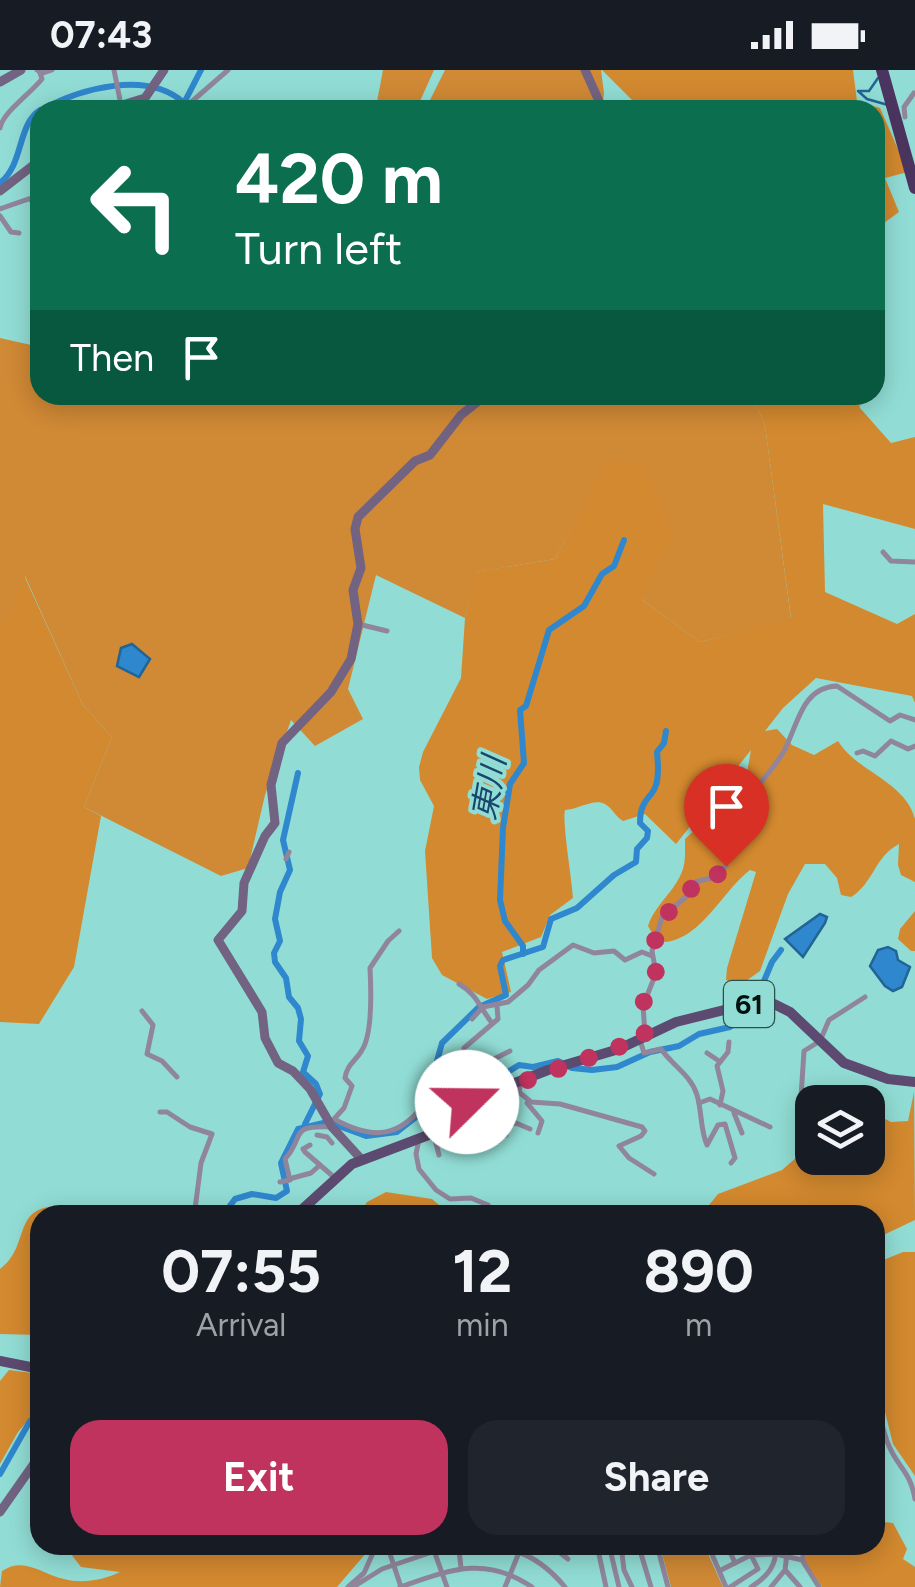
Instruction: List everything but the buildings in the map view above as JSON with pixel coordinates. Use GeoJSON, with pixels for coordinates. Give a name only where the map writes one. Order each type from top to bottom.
{"type":"FeatureCollection","features":[{"type":"Feature","properties":{"kind":"highway"},"geometry":{"type":"LineString","coordinates":[[882,70],[908,140],[915,188]]}},
{"type":"Feature","properties":{"kind":"main road","name":"61"},"geometry":{"type":"LineString","coordinates":[[306,1205],[334,1178],[362,1160],[433,1133],[473,1096],[643,1038],[676,1022],[759,1003],[774,1004],[790,1012],[844,1063],[860,1071],[915,1082]]}},
{"type":"Feature","properties":{"kind":"main road"},"geometry":{"type":"LineString","coordinates":[[0,1361],[30,1368]]}},
{"type":"Feature","properties":{"kind":"street"},"geometry":{"type":"LineString","coordinates":[[0,82],[21,70]]}},
{"type":"Feature","properties":{"kind":"street"},"geometry":{"type":"LineString","coordinates":[[0,128],[3,116],[42,80],[39,71],[52,70]]}},
{"type":"Feature","properties":{"kind":"street"},"geometry":{"type":"LineString","coordinates":[[114,70],[120,100]]}},
{"type":"Feature","properties":{"kind":"street"},"geometry":{"type":"LineString","coordinates":[[140,100],[164,70]]}},
{"type":"Feature","properties":{"kind":"street"},"geometry":{"type":"LineString","coordinates":[[194,100],[228,70]]}},
{"type":"Feature","properties":{"kind":"street"},"geometry":{"type":"LineString","coordinates":[[586,70],[599,100]]}},
{"type":"Feature","properties":{"kind":"street"},"geometry":{"type":"LineString","coordinates":[[914,93],[901,118],[915,118]]}},
{"type":"Feature","properties":{"kind":"street"},"geometry":{"type":"LineString","coordinates":[[0,192],[30,168]]}},
{"type":"Feature","properties":{"kind":"street"},"geometry":{"type":"LineString","coordinates":[[19,233],[11,232],[0,212],[30,199]]}},
{"type":"Feature","properties":{"kind":"street"},"geometry":{"type":"LineString","coordinates":[[362,1160],[331,1128],[310,1089],[293,1071],[278,1063],[265,1038],[262,1012],[218,940],[244,908],[244,884],[265,836],[275,824],[272,785],[282,744],[341,678],[351,659],[358,624],[353,590],[361,568],[355,529],[358,516],[416,461],[430,455],[473,405]]}},
{"type":"Feature","properties":{"kind":"street"},"geometry":{"type":"LineString","coordinates":[[882,552],[891,561],[915,562]]}},
{"type":"Feature","properties":{"kind":"street"},"geometry":{"type":"LineString","coordinates":[[358,624],[387,631]]}},
{"type":"Feature","properties":{"kind":"street"},"geometry":{"type":"LineString","coordinates":[[762,781],[788,743],[800,708],[828,686],[837,686],[890,721],[900,715],[915,720]]}},
{"type":"Feature","properties":{"kind":"street"},"geometry":{"type":"LineString","coordinates":[[857,752],[874,756],[890,741],[908,749],[915,746]]}},
{"type":"Feature","properties":{"kind":"street"},"geometry":{"type":"LineString","coordinates":[[726,866],[715,877],[695,882],[687,896],[665,912],[652,956],[656,973],[641,1016],[644,1053],[661,1048],[687,1076],[698,1102],[706,1145],[718,1125],[725,1124],[735,1158],[730,1163]]}},
{"type":"Feature","properties":{"kind":"street"},"geometry":{"type":"LineString","coordinates":[[317,1134],[331,1128],[344,1108],[352,1086],[345,1078],[347,1068],[366,1041],[369,995],[373,988],[370,968],[388,940],[399,931]]}},
{"type":"Feature","properties":{"kind":"street"},"geometry":{"type":"LineString","coordinates":[[472,1019],[482,1008],[508,1002],[538,970],[573,945],[594,953],[614,951],[625,960],[642,952],[652,956]]}},
{"type":"Feature","properties":{"kind":"street"},"geometry":{"type":"LineString","coordinates":[[459,984],[479,1000],[492,1023]]}},
{"type":"Feature","properties":{"kind":"street"},"geometry":{"type":"LineString","coordinates":[[803,1085],[804,1051],[820,1040],[828,1020],[865,998]]}},
{"type":"Feature","properties":{"kind":"street"},"geometry":{"type":"LineString","coordinates":[[497,1006],[498,1018],[466,1044],[466,1073],[479,1103],[496,1098],[510,1125],[530,1129]]}},
{"type":"Feature","properties":{"kind":"street"},"geometry":{"type":"LineString","coordinates":[[142,1011],[153,1025],[147,1054],[162,1061],[177,1077]]}},
{"type":"Feature","properties":{"kind":"street"},"geometry":{"type":"LineString","coordinates":[[718,1061],[728,1052],[729,1042]]}},
{"type":"Feature","properties":{"kind":"street"},"geometry":{"type":"LineString","coordinates":[[466,1073],[510,1051]]}},
{"type":"Feature","properties":{"kind":"street"},"geometry":{"type":"LineString","coordinates":[[707,1053],[718,1061]]}},
{"type":"Feature","properties":{"kind":"street"},"geometry":{"type":"LineString","coordinates":[[718,1061],[723,1091],[720,1104]]}},
{"type":"Feature","properties":{"kind":"street"},"geometry":{"type":"LineString","coordinates":[[523,1080],[519,1088],[542,1121],[538,1133]]}},
{"type":"Feature","properties":{"kind":"street"},"geometry":{"type":"LineString","coordinates":[[445,1084],[473,1096]]}},
{"type":"Feature","properties":{"kind":"street"},"geometry":{"type":"LineString","coordinates":[[698,1102],[710,1098],[770,1127]]}},
{"type":"Feature","properties":{"kind":"street"},"geometry":{"type":"LineString","coordinates":[[289,1178],[285,1160],[303,1129],[391,1132],[428,1099]]}},
{"type":"Feature","properties":{"kind":"street"},"geometry":{"type":"LineString","coordinates":[[526,1100],[560,1104],[642,1127],[641,1136],[619,1146],[629,1158],[654,1174]]}},
{"type":"Feature","properties":{"kind":"street"},"geometry":{"type":"LineString","coordinates":[[160,1112],[190,1128],[212,1134],[204,1149],[196,1205]]}},
{"type":"Feature","properties":{"kind":"street"},"geometry":{"type":"LineString","coordinates":[[734,1112],[742,1134]]}},
{"type":"Feature","properties":{"kind":"street"},"geometry":{"type":"LineString","coordinates":[[492,1136],[506,1135],[504,1114]]}},
{"type":"Feature","properties":{"kind":"street"},"geometry":{"type":"LineString","coordinates":[[433,1133],[439,1154]]}},
{"type":"Feature","properties":{"kind":"street"},"geometry":{"type":"LineString","coordinates":[[296,1137],[298,1146],[306,1147],[334,1178]]}},
{"type":"Feature","properties":{"kind":"street"},"geometry":{"type":"LineString","coordinates":[[419,1140],[419,1169],[436,1190],[450,1199],[472,1198],[488,1205]]}},
{"type":"Feature","properties":{"kind":"street"},"geometry":{"type":"LineString","coordinates":[[280,1182],[311,1174],[320,1166]]}},
{"type":"Feature","properties":{"kind":"street"},"geometry":{"type":"LineString","coordinates":[[885,1430],[889,1447],[910,1475],[915,1500]]}},
{"type":"Feature","properties":{"kind":"street"},"geometry":{"type":"LineString","coordinates":[[0,1512],[30,1473]]}},
{"type":"Feature","properties":{"kind":"street"},"geometry":{"type":"LineString","coordinates":[[351,1587],[364,1573],[372,1555]]}},
{"type":"Feature","properties":{"kind":"street"},"geometry":{"type":"LineString","coordinates":[[390,1555],[401,1587],[462,1568],[510,1574],[532,1587]]}},
{"type":"Feature","properties":{"kind":"street"},"geometry":{"type":"LineString","coordinates":[[351,1587],[418,1555]]}},
{"type":"Feature","properties":{"kind":"street"},"geometry":{"type":"LineString","coordinates":[[436,1555],[447,1587]]}},
{"type":"Feature","properties":{"kind":"street"},"geometry":{"type":"LineString","coordinates":[[460,1555],[462,1568]]}},
{"type":"Feature","properties":{"kind":"street"},"geometry":{"type":"LineString","coordinates":[[504,1587],[517,1555]]}},
{"type":"Feature","properties":{"kind":"street"},"geometry":{"type":"LineString","coordinates":[[529,1555],[565,1587]]}},
{"type":"Feature","properties":{"kind":"street"},"geometry":{"type":"LineString","coordinates":[[563,1555],[568,1559]]}},
{"type":"Feature","properties":{"kind":"street"},"geometry":{"type":"LineString","coordinates":[[599,1555],[606,1587]]}},
{"type":"Feature","properties":{"kind":"street"},"geometry":{"type":"LineString","coordinates":[[611,1555],[619,1587]]}},
{"type":"Feature","properties":{"kind":"street"},"geometry":{"type":"LineString","coordinates":[[622,1555],[632,1587]]}},
{"type":"Feature","properties":{"kind":"street"},"geometry":{"type":"LineString","coordinates":[[641,1555],[650,1587]]}},
{"type":"Feature","properties":{"kind":"street"},"geometry":{"type":"LineString","coordinates":[[659,1555],[666,1586]]}},
{"type":"Feature","properties":{"kind":"street"},"geometry":{"type":"LineString","coordinates":[[713,1555],[728,1587],[758,1569],[751,1555],[720,1570]]}},
{"type":"Feature","properties":{"kind":"street"},"geometry":{"type":"LineString","coordinates":[[731,1555],[734,1563]]}},
{"type":"Feature","properties":{"kind":"street"},"geometry":{"type":"LineString","coordinates":[[750,1587],[770,1572],[776,1555]]}},
{"type":"Feature","properties":{"kind":"street"},"geometry":{"type":"LineString","coordinates":[[782,1555],[802,1560],[819,1587]]}},
{"type":"Feature","properties":{"kind":"street"},"geometry":{"type":"LineString","coordinates":[[802,1560],[803,1555]]}},
{"type":"Feature","properties":{"kind":"street"},"geometry":{"type":"LineString","coordinates":[[775,1586],[788,1556]]}},
{"type":"Feature","properties":{"kind":"street"},"geometry":{"type":"LineString","coordinates":[[784,1570],[800,1587]]}},
{"type":"Feature","properties":{"kind":"shaded area"},"geometry":{"type":"Polygon","coordinates":[[[383,70],[434,70],[420,100],[377,100],[383,70]]]}},
{"type":"Feature","properties":{"kind":"shaded area"},"geometry":{"type":"Polygon","coordinates":[[[445,70],[601,70],[604,93],[603,100],[430,100],[445,70]]]}},
{"type":"Feature","properties":{"kind":"shaded area"},"geometry":{"type":"Polygon","coordinates":[[[602,70],[853,70],[857,100],[632,100],[602,70]]]}},
{"type":"Feature","properties":{"kind":"shaded area"},"geometry":{"type":"Polygon","coordinates":[[[885,119],[908,172],[885,178],[885,119]]]}},
{"type":"Feature","properties":{"kind":"shaded area"},"geometry":{"type":"Polygon","coordinates":[[[885,178],[899,212],[885,222],[885,178]]]}},
{"type":"Feature","properties":{"kind":"shaded area"},"geometry":{"type":"Polygon","coordinates":[[[0,338],[30,345],[30,405],[756,405],[765,426],[791,619],[700,642],[641,599],[608,460],[555,559],[476,572],[465,618],[376,575],[348,689],[363,719],[315,746],[291,720],[265,795],[248,868],[221,876],[84,807],[112,737],[83,705],[25,576],[24,603],[0,639],[0,338]]]}},
{"type":"Feature","properties":{"kind":"shaded area"},"geometry":{"type":"Polygon","coordinates":[[[756,405],[859,405],[891,443],[915,437],[915,529],[823,504],[825,592],[897,624],[915,614],[915,703],[912,696],[816,678],[765,731],[777,729],[792,745],[814,755],[838,741],[846,752],[901,795],[915,819],[915,882],[901,875],[899,844],[884,856],[851,897],[841,895],[837,878],[825,864],[805,864],[788,894],[760,971],[739,986],[726,980],[727,968],[756,872],[750,870],[685,936],[657,942],[648,926],[681,874],[685,839],[745,784],[751,750],[676,844],[645,814],[623,821],[601,803],[565,810],[573,898],[550,915],[541,937],[502,952],[511,992],[487,999],[442,975],[432,958],[425,851],[434,806],[420,780],[419,767],[461,678],[465,618],[475,572],[555,559],[607,460],[642,463],[672,534],[641,599],[700,642],[791,618],[765,426],[756,405]]]}},
{"type":"Feature","properties":{"kind":"shaded area"},"geometry":{"type":"Polygon","coordinates":[[[23,573],[83,705],[112,737],[84,807],[101,816],[74,967],[39,1024],[0,1022],[0,631],[23,573]]]}},
{"type":"Feature","properties":{"kind":"shaded area"},"geometry":{"type":"Polygon","coordinates":[[[915,911],[915,951],[911,951],[898,939],[900,929],[915,911]]]}},
{"type":"Feature","properties":{"kind":"shaded area"},"geometry":{"type":"Polygon","coordinates":[[[914,1092],[915,1220],[885,1234],[885,1205],[709,1205],[718,1194],[782,1170],[795,1159],[795,1175],[885,1175],[885,1119],[908,1121],[914,1092]]]}},
{"type":"Feature","properties":{"kind":"shaded area"},"geometry":{"type":"Polygon","coordinates":[[[386,1192],[432,1199],[439,1205],[365,1205],[386,1192]]]}},
{"type":"Feature","properties":{"kind":"shaded area"},"geometry":{"type":"Polygon","coordinates":[[[30,1217],[30,1335],[0,1334],[0,1269],[16,1250],[30,1217]]]}},
{"type":"Feature","properties":{"kind":"shaded area"},"geometry":{"type":"Polygon","coordinates":[[[915,1252],[915,1476],[893,1444],[885,1412],[885,1259],[915,1252]]]}},
{"type":"Feature","properties":{"kind":"shaded area"},"geometry":{"type":"Polygon","coordinates":[[[9,1370],[30,1373],[30,1418],[0,1464],[0,1381],[9,1370]]]}},
{"type":"Feature","properties":{"kind":"shaded area"},"geometry":{"type":"Polygon","coordinates":[[[885,1522],[893,1523],[907,1549],[903,1559],[915,1567],[915,1587],[822,1587],[804,1560],[806,1555],[885,1555],[885,1522]]]}},
{"type":"Feature","properties":{"kind":"shaded area"},"geometry":{"type":"Polygon","coordinates":[[[72,1555],[364,1555],[337,1587],[0,1587],[2,1571],[18,1565],[78,1581],[120,1572],[81,1567],[72,1555]]]}},
{"type":"Feature","properties":{"kind":"shaded area"},"geometry":{"type":"Polygon","coordinates":[[[662,1555],[709,1555],[723,1587],[671,1587],[662,1555]]]}},
{"type":"Feature","properties":{"kind":"water"},"geometry":{"type":"Polygon","coordinates":[[[132,644],[150,659],[139,677],[117,666],[121,648],[132,644]]]}},
{"type":"Feature","properties":{"kind":"water"},"geometry":{"type":"Polygon","coordinates":[[[820,914],[827,917],[825,923],[803,957],[785,939],[820,914]]]}},
{"type":"Feature","properties":{"kind":"water"},"geometry":{"type":"Polygon","coordinates":[[[888,947],[910,967],[902,987],[893,991],[870,966],[878,950],[888,947]]]}},
{"type":"Feature","properties":{"kind":"waterway"},"geometry":{"type":"LineString","coordinates":[[186,100],[201,70]]}},
{"type":"Feature","properties":{"kind":"waterway"},"geometry":{"type":"LineString","coordinates":[[870,100],[858,91],[869,91],[878,78]]}},
{"type":"Feature","properties":{"kind":"waterway"},"geometry":{"type":"LineString","coordinates":[[62,100],[94,89],[133,85],[152,87],[180,100]]}},
{"type":"Feature","properties":{"kind":"waterway"},"geometry":{"type":"LineString","coordinates":[[0,183],[13,166],[30,121]]}},
{"type":"Feature","properties":{"kind":"waterway","name":"東川"},"geometry":{"type":"LineString","coordinates":[[523,954],[523,946],[505,921],[500,900],[503,828],[510,784],[524,763],[520,710],[526,706],[549,630],[584,606],[602,574],[614,566],[624,540]]}},
{"type":"Feature","properties":{"kind":"waterway"},"geometry":{"type":"LineString","coordinates":[[230,1205],[235,1199],[252,1194],[276,1198],[287,1191],[281,1163],[298,1129],[328,1122],[366,1136],[397,1132],[415,1118],[443,1087],[437,1061],[442,1043],[479,1007],[506,995],[500,966],[503,960],[543,947],[551,919],[577,908],[614,875],[636,862],[637,849],[648,831],[640,823],[642,808],[656,785],[657,752],[666,731]]}},
{"type":"Feature","properties":{"kind":"waterway"},"geometry":{"type":"LineString","coordinates":[[298,773],[283,840],[290,870],[280,892],[275,919],[280,941],[274,953],[301,1019],[299,1041],[308,1056],[303,1072],[320,1094],[305,1124]]}},
{"type":"Feature","properties":{"kind":"waterway"},"geometry":{"type":"LineString","coordinates":[[756,1000],[781,950]]}},
{"type":"Feature","properties":{"kind":"waterway"},"geometry":{"type":"LineString","coordinates":[[459,1090],[474,1093],[519,1065],[533,1067],[558,1061],[572,1068],[617,1067],[650,1052],[679,1046],[699,1034],[730,1027],[755,1006]]}},
{"type":"Feature","properties":{"kind":"waterway"},"geometry":{"type":"LineString","coordinates":[[0,1474],[30,1421]]}},
{"type":"Feature","properties":{"kind":"route"},"geometry":{"type":"LineString","coordinates":[[467,1102],[646,1037],[642,1006],[656,973],[652,951],[662,918],[687,896],[695,882],[715,877],[726,866]]}}]}
